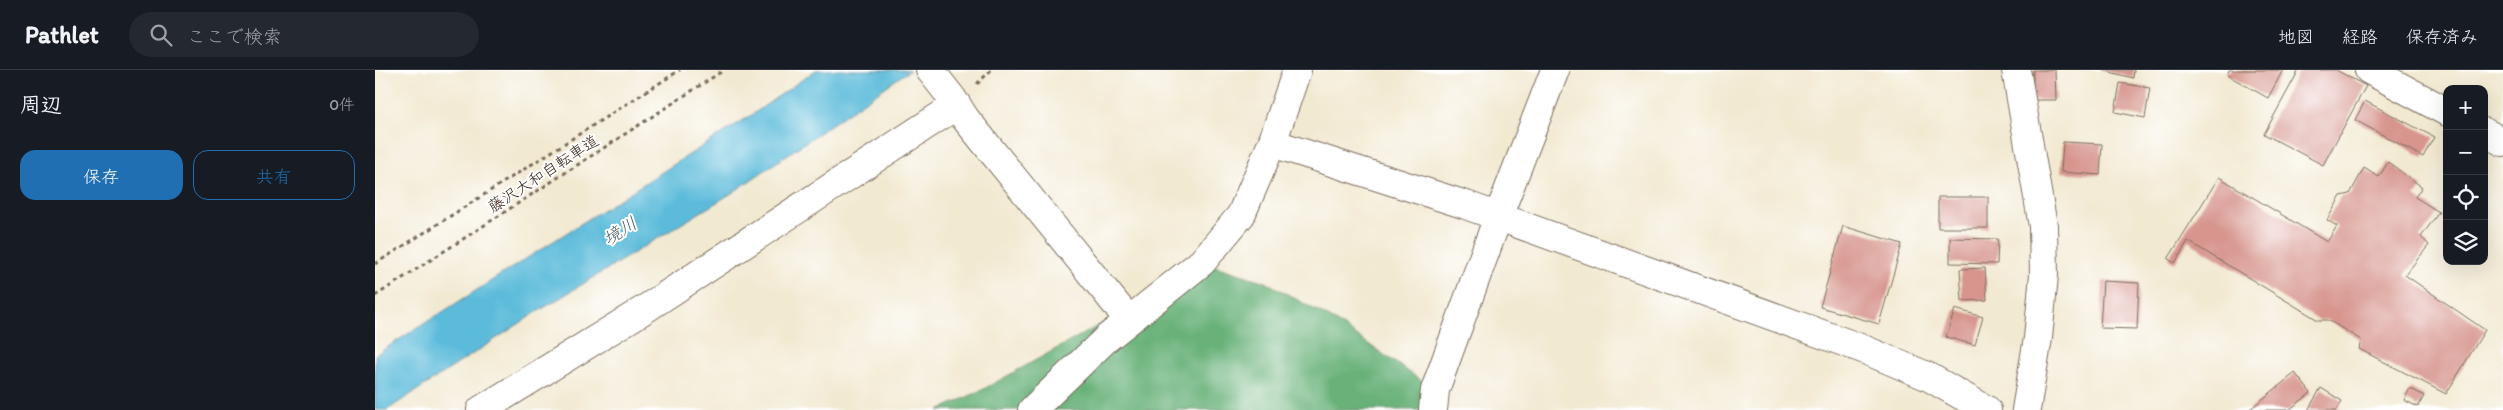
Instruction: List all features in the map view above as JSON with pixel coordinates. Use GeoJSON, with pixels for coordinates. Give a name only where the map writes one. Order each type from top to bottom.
{"type":"FeatureCollection","features":[{"type":"Feature","properties":{"kind":"street"},"geometry":{"type":"LineString","coordinates":[[930,70],[1128,319]]}},
{"type":"Feature","properties":{"kind":"street"},"geometry":{"type":"LineString","coordinates":[[1032,410],[1128,319],[1202,262],[1241,215],[1272,142],[1297,70]]}},
{"type":"Feature","properties":{"kind":"street"},"geometry":{"type":"LineString","coordinates":[[1433,410],[1435,390],[1498,217],[1555,70]]}},
{"type":"Feature","properties":{"kind":"street"},"geometry":{"type":"LineString","coordinates":[[2016,70],[2043,226],[2044,275],[2038,338],[2026,410]]}},
{"type":"Feature","properties":{"kind":"street"},"geometry":{"type":"LineString","coordinates":[[2369,70],[2443,110]]}},
{"type":"Feature","properties":{"kind":"street"},"geometry":{"type":"LineString","coordinates":[[481,410],[645,309],[955,102]]}},
{"type":"Feature","properties":{"kind":"street"},"geometry":{"type":"LineString","coordinates":[[2488,134],[2503,142]]}},
{"type":"Feature","properties":{"kind":"street"},"geometry":{"type":"LineString","coordinates":[[1272,142],[1498,217],[1863,349],[1929,377],[1987,410]]}},
{"type":"Feature","properties":{"kind":"path"},"geometry":{"type":"LineString","coordinates":[[375,264],[680,70]]}},
{"type":"Feature","properties":{"kind":"path","name":"藤沢大和自転車道"},"geometry":{"type":"LineString","coordinates":[[375,296],[724,70]]}},
{"type":"Feature","properties":{"kind":"green space"},"geometry":{"type":"Polygon","coordinates":[[[1202,262],[1266,282],[1335,321],[1435,390],[1433,410],[939,410],[980,391],[1168,287],[1202,262]]]}},
{"type":"Feature","properties":{"kind":"water","name":"境川"},"geometry":{"type":"Polygon","coordinates":[[[816,70],[910,70],[732,193],[537,312],[387,410],[375,410],[375,355],[753,114],[816,70]]]}},
{"type":"Feature","properties":{"kind":"building"},"geometry":{"type":"Polygon","coordinates":[[[2033,70],[2055,70],[2056,100],[2033,100],[2033,70]]]}},
{"type":"Feature","properties":{"kind":"building"},"geometry":{"type":"Polygon","coordinates":[[[2102,70],[2134,70],[2133,78],[2102,70]]]}},
{"type":"Feature","properties":{"kind":"building"},"geometry":{"type":"Polygon","coordinates":[[[2229,70],[2283,70],[2268,98],[2227,75],[2229,70]]]}},
{"type":"Feature","properties":{"kind":"building"},"geometry":{"type":"Polygon","coordinates":[[[2299,70],[2336,70],[2366,86],[2323,165],[2264,134],[2299,70]]]}},
{"type":"Feature","properties":{"kind":"building"},"geometry":{"type":"Polygon","coordinates":[[[2120,83],[2150,88],[2145,118],[2115,112],[2120,83]]]}},
{"type":"Feature","properties":{"kind":"building"},"geometry":{"type":"Polygon","coordinates":[[[2365,101],[2434,137],[2423,157],[2355,120],[2365,101]]]}},
{"type":"Feature","properties":{"kind":"building"},"geometry":{"type":"Polygon","coordinates":[[[2063,142],[2102,144],[2100,175],[2061,172],[2063,142]]]}},
{"type":"Feature","properties":{"kind":"building"},"geometry":{"type":"Polygon","coordinates":[[[2388,162],[2422,187],[2415,197],[2439,212],[2421,237],[2429,245],[2405,275],[2485,330],[2446,394],[2359,349],[2361,340],[2328,320],[2318,320],[2188,241],[2175,263],[2168,259],[2219,177],[2327,242],[2337,226],[2327,220],[2341,196],[2350,194],[2364,168],[2379,177],[2388,162]]]}},
{"type":"Feature","properties":{"kind":"building"},"geometry":{"type":"Polygon","coordinates":[[[1938,197],[1988,197],[1988,228],[1938,228],[1938,197]]]}},
{"type":"Feature","properties":{"kind":"building"},"geometry":{"type":"Polygon","coordinates":[[[1843,226],[1902,244],[1879,324],[1820,307],[1843,226]]]}},
{"type":"Feature","properties":{"kind":"building"},"geometry":{"type":"Polygon","coordinates":[[[1950,238],[1998,239],[1997,264],[1950,263],[1950,238]]]}},
{"type":"Feature","properties":{"kind":"building"},"geometry":{"type":"Polygon","coordinates":[[[1985,268],[1987,300],[1962,301],[1960,269],[1985,268]]]}},
{"type":"Feature","properties":{"kind":"building"},"geometry":{"type":"Polygon","coordinates":[[[2103,281],[2139,283],[2137,329],[2100,328],[2103,281]]]}},
{"type":"Feature","properties":{"kind":"building"},"geometry":{"type":"Polygon","coordinates":[[[1955,309],[1983,317],[1975,345],[1946,337],[1955,309]]]}},
{"type":"Feature","properties":{"kind":"building"},"geometry":{"type":"Polygon","coordinates":[[[2295,373],[2311,393],[2289,410],[2249,410],[2295,373]]]}},
{"type":"Feature","properties":{"kind":"building"},"geometry":{"type":"Polygon","coordinates":[[[2321,388],[2342,401],[2337,410],[2308,410],[2321,388]]]}},
{"type":"Feature","properties":{"kind":"building"},"geometry":{"type":"Polygon","coordinates":[[[2410,388],[2424,396],[2418,407],[2404,400],[2410,388]]]}}]}
